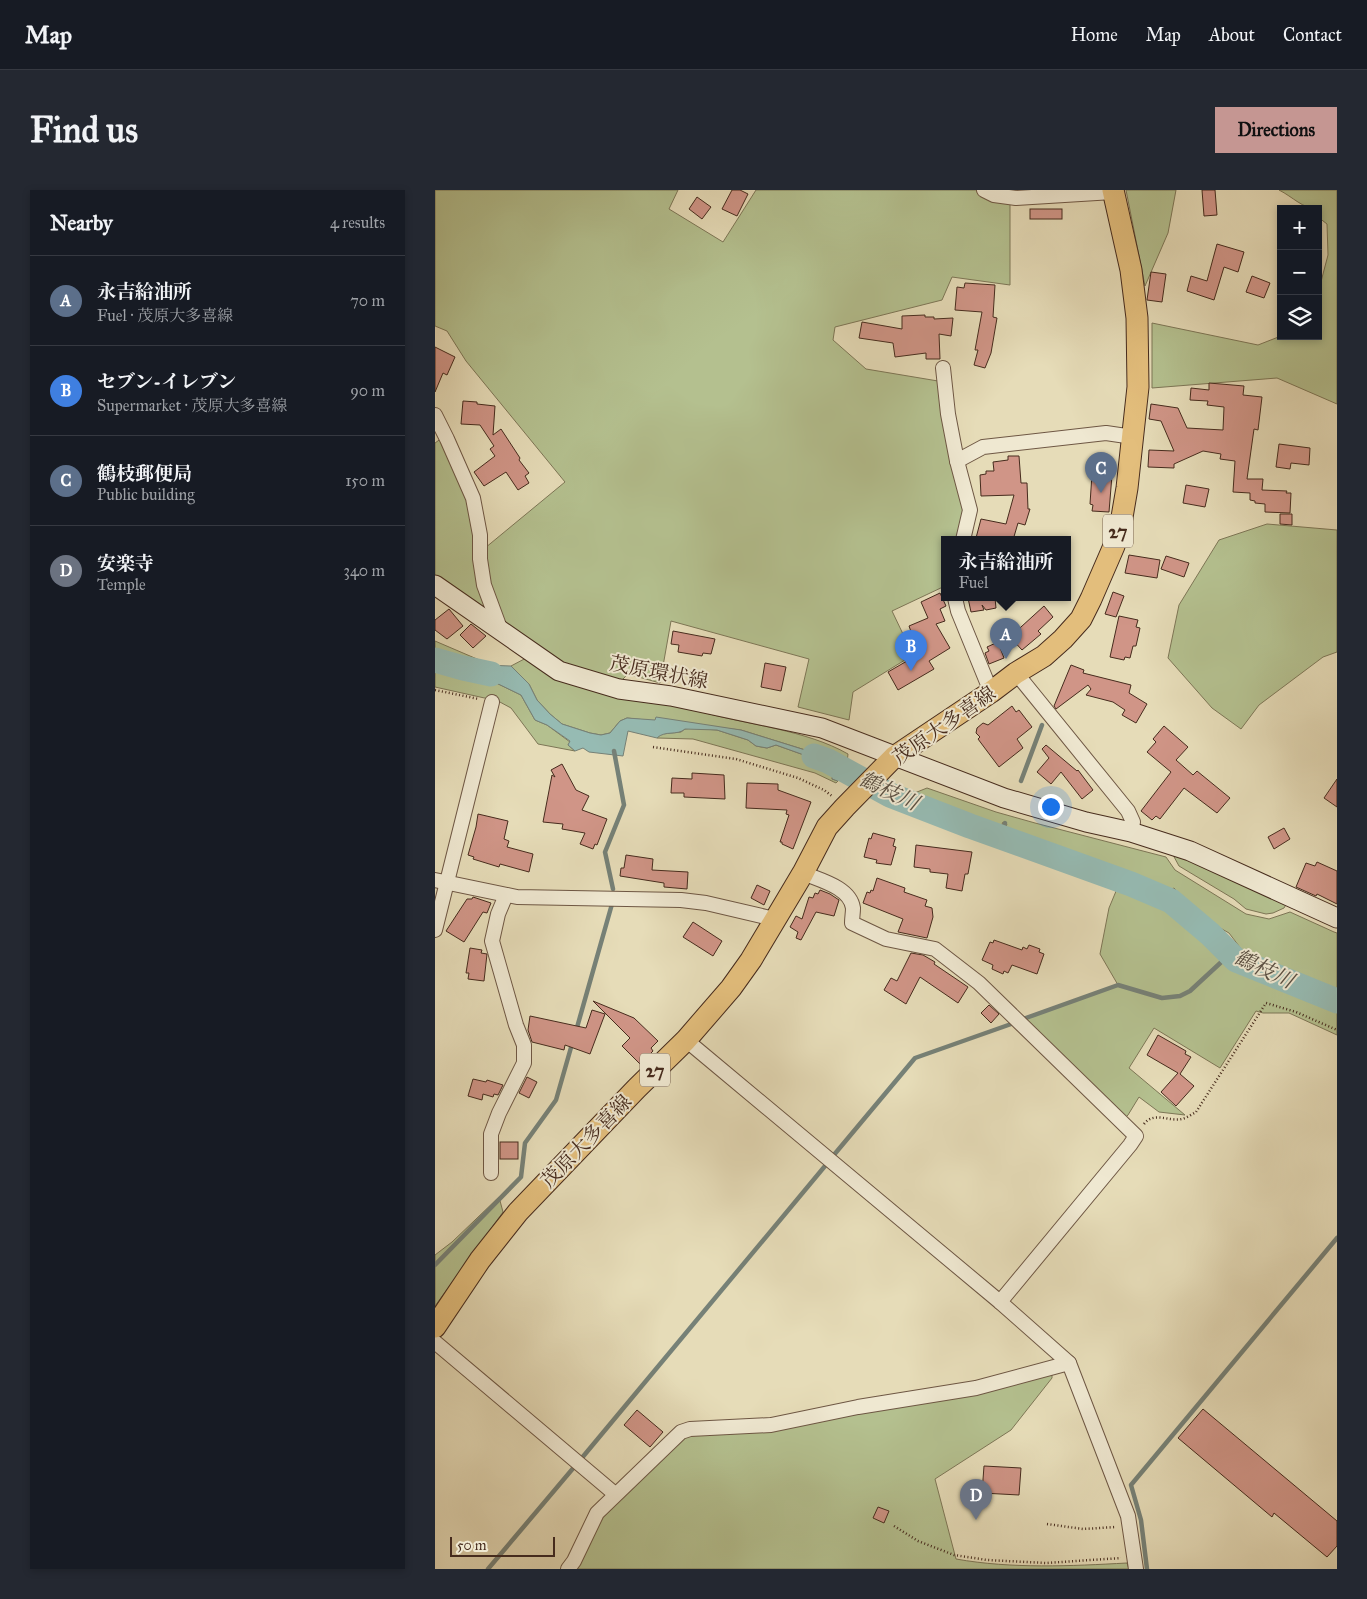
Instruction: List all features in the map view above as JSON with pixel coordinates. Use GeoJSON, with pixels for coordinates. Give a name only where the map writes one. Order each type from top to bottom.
{"type":"FeatureCollection","features":[{"type":"Feature","properties":{"kind":"main road","name":"茂原大多喜線"},"geometry":{"type":"LineString","coordinates":[[435,1327],[480,1260],[518,1212],[637,1088],[686,1040],[731,988],[775,921],[844,798],[889,763],[1016,673],[1044,656],[1081,619],[1114,546],[1121,523],[1127,488],[1138,387],[1137,318],[1131,270],[1113,191]]}},
{"type":"Feature","properties":{"kind":"main road","name":"茂原環状線"},"geometry":{"type":"LineString","coordinates":[[435,586],[559,671],[619,689],[671,696],[823,728],[889,763],[1086,822],[1131,832],[1190,851],[1337,918]]}},
{"type":"Feature","properties":{"kind":"street"},"geometry":{"type":"LineString","coordinates":[[984,190],[994,195],[1017,198],[1113,191]]}},
{"type":"Feature","properties":{"kind":"street"},"geometry":{"type":"LineString","coordinates":[[943,368],[948,414],[957,461],[970,510],[964,536]]}},
{"type":"Feature","properties":{"kind":"street"},"geometry":{"type":"LineString","coordinates":[[435,415],[473,498],[480,535],[480,560],[484,585],[501,630]]}},
{"type":"Feature","properties":{"kind":"street"},"geometry":{"type":"LineString","coordinates":[[957,461],[983,447],[1106,433],[1133,437]]}},
{"type":"Feature","properties":{"kind":"street"},"geometry":{"type":"LineString","coordinates":[[956,601],[991,692]]}},
{"type":"Feature","properties":{"kind":"street"},"geometry":{"type":"LineString","coordinates":[[1016,673],[1128,811],[1133,822],[1131,832]]}},
{"type":"Feature","properties":{"kind":"street"},"geometry":{"type":"LineString","coordinates":[[435,930],[441,881],[492,702]]}},
{"type":"Feature","properties":{"kind":"street"},"geometry":{"type":"LineString","coordinates":[[803,873],[840,889],[853,906],[852,924],[886,939],[935,949],[979,983],[1136,1136],[999,1302]]}},
{"type":"Feature","properties":{"kind":"street"},"geometry":{"type":"LineString","coordinates":[[441,881],[517,898],[681,900],[706,903],[766,917],[775,921]]}},
{"type":"Feature","properties":{"kind":"street"},"geometry":{"type":"LineString","coordinates":[[491,1173],[491,1134],[499,1113],[521,1070],[524,1054],[524,1045],[516,1025],[493,941],[498,914],[506,895]]}},
{"type":"Feature","properties":{"kind":"street"},"geometry":{"type":"LineString","coordinates":[[686,1040],[999,1302],[1069,1363],[1128,1516],[1136,1563]]}},
{"type":"Feature","properties":{"kind":"street"},"geometry":{"type":"LineString","coordinates":[[435,1342],[615,1494]]}},
{"type":"Feature","properties":{"kind":"street"},"geometry":{"type":"LineString","coordinates":[[568,1569],[574,1562],[597,1513],[681,1432],[771,1425],[859,1407],[977,1388],[1069,1363]]}},
{"type":"Feature","properties":{"kind":"path"},"geometry":{"type":"LineString","coordinates":[[435,690],[492,702]]}},
{"type":"Feature","properties":{"kind":"path"},"geometry":{"type":"LineString","coordinates":[[653,747],[736,759],[798,778],[844,798]]}},
{"type":"Feature","properties":{"kind":"path"},"geometry":{"type":"LineString","coordinates":[[1136,1136],[1147,1121],[1154,1118],[1180,1119],[1196,1112],[1266,1003],[1296,1012],[1337,1030]]}},
{"type":"Feature","properties":{"kind":"path"},"geometry":{"type":"LineString","coordinates":[[1047,1524],[1083,1529],[1130,1526]]}},
{"type":"Feature","properties":{"kind":"path"},"geometry":{"type":"LineString","coordinates":[[894,1526],[918,1541],[953,1555],[987,1560],[1046,1563],[1136,1563]]}},
{"type":"Feature","properties":{"kind":"green space"},"geometry":{"type":"Polygon","coordinates":[[[435,190],[678,190],[669,209],[723,242],[756,190],[980,190],[1010,202],[1010,285],[952,277],[942,300],[835,327],[833,340],[866,369],[938,381],[966,509],[961,536],[941,536],[941,588],[892,611],[913,655],[853,692],[849,720],[798,707],[809,659],[671,621],[660,683],[628,674],[619,683],[559,661],[506,624],[491,593],[485,548],[565,482],[466,361],[447,331],[435,326],[435,190]]]}},
{"type":"Feature","properties":{"kind":"green space"},"geometry":{"type":"Polygon","coordinates":[[[1126,190],[1176,190],[1168,233],[1145,286],[1126,190]]]}},
{"type":"Feature","properties":{"kind":"green space"},"geometry":{"type":"Polygon","coordinates":[[[1279,190],[1337,190],[1337,404],[1277,378],[1152,388],[1152,323],[1258,345],[1277,338],[1277,340],[1322,340],[1322,278],[1328,255],[1327,224],[1322,220],[1322,205],[1303,205],[1279,190]]]}},
{"type":"Feature","properties":{"kind":"green space"},"geometry":{"type":"Polygon","coordinates":[[[442,438],[468,503],[488,612],[435,581],[435,443],[442,438]]]}},
{"type":"Feature","properties":{"kind":"green space"},"geometry":{"type":"Polygon","coordinates":[[[1267,524],[1337,530],[1337,652],[1323,657],[1259,705],[1241,729],[1212,708],[1168,658],[1179,605],[1219,540],[1267,524]]]}},
{"type":"Feature","properties":{"kind":"green space"},"geometry":{"type":"Polygon","coordinates":[[[435,641],[491,665],[458,664],[457,669],[490,680],[521,695],[535,720],[547,725],[570,742],[568,745],[575,751],[538,744],[511,708],[498,701],[435,687],[435,641]]]}},
{"type":"Feature","properties":{"kind":"green space"},"geometry":{"type":"Polygon","coordinates":[[[528,657],[680,706],[814,739],[848,754],[847,763],[741,730],[627,718],[620,721],[610,733],[601,735],[562,724],[537,700],[529,684],[511,666],[528,657]]]}},
{"type":"Feature","properties":{"kind":"green space"},"geometry":{"type":"Polygon","coordinates":[[[692,728],[717,730],[748,740],[756,746],[767,748],[776,745],[818,760],[828,765],[833,774],[832,779],[838,781],[836,783],[815,773],[693,739],[657,738],[661,734],[681,732],[692,728]]]}},
{"type":"Feature","properties":{"kind":"green space"},"geometry":{"type":"Polygon","coordinates":[[[927,788],[996,812],[1166,857],[1175,870],[1246,914],[1269,919],[1290,912],[1337,933],[1337,991],[1327,987],[1314,987],[1251,959],[1229,933],[1199,916],[1174,888],[1166,892],[1073,855],[1069,857],[1003,833],[1007,824],[1003,822],[999,831],[905,798],[927,788]]]}},
{"type":"Feature","properties":{"kind":"green space"},"geometry":{"type":"Polygon","coordinates":[[[1172,853],[1287,903],[1284,908],[1273,913],[1266,914],[1246,909],[1234,899],[1179,866],[1172,853]]]}},
{"type":"Feature","properties":{"kind":"green space"},"geometry":{"type":"Polygon","coordinates":[[[1119,884],[1157,898],[1179,910],[1229,958],[1250,972],[1274,983],[1337,1005],[1337,1035],[1289,1013],[1263,1013],[1256,1011],[1220,1068],[1154,1028],[1129,1068],[1185,1115],[1159,1112],[1139,1097],[1125,1118],[1023,1019],[1118,985],[1100,954],[1109,908],[1119,884]]]}},
{"type":"Feature","properties":{"kind":"green space"},"geometry":{"type":"Polygon","coordinates":[[[499,1197],[503,1212],[435,1306],[435,1255],[452,1242],[499,1197]]]}},
{"type":"Feature","properties":{"kind":"green space"},"geometry":{"type":"Polygon","coordinates":[[[1052,1373],[1052,1378],[1011,1430],[935,1479],[956,1559],[1020,1565],[1063,1566],[1127,1563],[1129,1569],[571,1569],[602,1511],[684,1434],[1052,1373]]]}},
{"type":"Feature","properties":{"kind":"water"},"geometry":{"type":"Polygon","coordinates":[[[457,664],[511,666],[529,684],[537,700],[550,714],[562,724],[590,733],[601,735],[610,733],[620,721],[627,718],[655,720],[656,717],[741,730],[847,763],[845,774],[838,781],[832,779],[833,774],[828,765],[818,760],[776,745],[767,748],[756,746],[748,740],[717,730],[685,729],[664,734],[657,738],[628,731],[623,756],[589,752],[583,748],[575,751],[568,745],[570,741],[547,725],[535,720],[521,695],[490,680],[457,669],[457,664]]]}},
{"type":"Feature","properties":{"kind":"building"},"geometry":{"type":"Polygon","coordinates":[[[732,190],[740,190],[748,194],[737,216],[722,209],[732,190]]]}},
{"type":"Feature","properties":{"kind":"building"},"geometry":{"type":"Polygon","coordinates":[[[1202,190],[1215,190],[1217,215],[1204,216],[1202,190]]]}},
{"type":"Feature","properties":{"kind":"building"},"geometry":{"type":"Polygon","coordinates":[[[697,197],[711,207],[702,219],[689,209],[697,197]]]}},
{"type":"Feature","properties":{"kind":"building"},"geometry":{"type":"Polygon","coordinates":[[[1030,209],[1062,209],[1062,219],[1030,219],[1030,209]]]}},
{"type":"Feature","properties":{"kind":"building"},"geometry":{"type":"Polygon","coordinates":[[[1217,244],[1244,252],[1238,272],[1224,267],[1214,300],[1187,291],[1191,276],[1207,281],[1217,244]]]}},
{"type":"Feature","properties":{"kind":"building"},"geometry":{"type":"Polygon","coordinates":[[[1151,272],[1166,274],[1162,302],[1147,300],[1151,272]]]}},
{"type":"Feature","properties":{"kind":"building"},"geometry":{"type":"Polygon","coordinates":[[[1252,276],[1270,283],[1264,298],[1246,292],[1252,276]]]}},
{"type":"Feature","properties":{"kind":"building"},"geometry":{"type":"Polygon","coordinates":[[[965,283],[995,285],[993,317],[997,318],[991,353],[985,368],[974,365],[978,350],[975,350],[982,312],[955,310],[957,287],[964,288],[965,283]]]}},
{"type":"Feature","properties":{"kind":"building"},"geometry":{"type":"Polygon","coordinates":[[[925,315],[925,317],[934,317],[934,319],[953,318],[951,336],[939,334],[940,359],[926,359],[926,353],[895,357],[893,343],[859,338],[862,322],[902,329],[902,316],[925,315]]]}},
{"type":"Feature","properties":{"kind":"building"},"geometry":{"type":"Polygon","coordinates":[[[435,347],[455,357],[447,375],[443,373],[435,392],[435,347]]]}},
{"type":"Feature","properties":{"kind":"building"},"geometry":{"type":"Polygon","coordinates":[[[1209,383],[1244,386],[1243,395],[1262,397],[1258,430],[1254,429],[1247,479],[1263,479],[1262,490],[1287,491],[1286,493],[1291,493],[1290,513],[1265,512],[1265,504],[1255,503],[1255,501],[1250,500],[1250,493],[1233,492],[1235,461],[1220,459],[1221,454],[1203,451],[1174,464],[1174,468],[1148,467],[1149,450],[1174,451],[1161,421],[1149,419],[1151,404],[1178,408],[1187,428],[1223,430],[1224,407],[1207,405],[1208,401],[1190,400],[1191,388],[1209,390],[1209,383]]]}},
{"type":"Feature","properties":{"kind":"building"},"geometry":{"type":"Polygon","coordinates":[[[463,401],[495,406],[493,435],[501,429],[529,473],[525,476],[529,483],[518,490],[506,472],[484,486],[474,472],[495,456],[490,449],[494,446],[480,425],[461,424],[463,401]]]}},
{"type":"Feature","properties":{"kind":"building"},"geometry":{"type":"Polygon","coordinates":[[[1279,444],[1310,448],[1309,465],[1291,463],[1290,469],[1276,467],[1279,444]]]}},
{"type":"Feature","properties":{"kind":"building"},"geometry":{"type":"Polygon","coordinates":[[[1008,456],[1019,456],[1021,483],[1027,483],[1028,509],[1030,509],[1025,525],[1018,523],[1014,536],[977,536],[981,519],[1006,524],[1014,495],[981,496],[980,475],[986,474],[986,471],[994,471],[993,462],[1008,460],[1008,456]]]}},
{"type":"Feature","properties":{"kind":"building"},"geometry":{"type":"Polygon","coordinates":[[[1092,474],[1112,475],[1109,512],[1092,511],[1093,505],[1090,504],[1092,474]]]}},
{"type":"Feature","properties":{"kind":"building"},"geometry":{"type":"Polygon","coordinates":[[[1186,485],[1209,489],[1205,507],[1183,503],[1186,485]]]}},
{"type":"Feature","properties":{"kind":"building"},"geometry":{"type":"Polygon","coordinates":[[[1280,514],[1292,514],[1292,525],[1280,524],[1280,514]]]}},
{"type":"Feature","properties":{"kind":"building"},"geometry":{"type":"Polygon","coordinates":[[[1129,555],[1160,560],[1157,578],[1125,573],[1129,555]]]}},
{"type":"Feature","properties":{"kind":"building"},"geometry":{"type":"Polygon","coordinates":[[[1166,556],[1189,563],[1184,577],[1161,569],[1166,556]]]}},
{"type":"Feature","properties":{"kind":"building"},"geometry":{"type":"Polygon","coordinates":[[[1113,592],[1124,596],[1116,617],[1105,614],[1113,592]]]}},
{"type":"Feature","properties":{"kind":"building"},"geometry":{"type":"Polygon","coordinates":[[[940,593],[941,601],[944,601],[946,606],[940,609],[945,621],[936,624],[950,648],[929,661],[934,669],[898,690],[888,672],[919,654],[909,626],[928,618],[921,602],[940,593]]]}},
{"type":"Feature","properties":{"kind":"building"},"geometry":{"type":"Polygon","coordinates":[[[969,601],[995,601],[996,608],[986,610],[982,605],[984,610],[971,612],[969,601]]]}},
{"type":"Feature","properties":{"kind":"building"},"geometry":{"type":"Polygon","coordinates":[[[1044,606],[1053,617],[1038,631],[1041,634],[1022,650],[1010,637],[1044,606]]]}},
{"type":"Feature","properties":{"kind":"building"},"geometry":{"type":"Polygon","coordinates":[[[449,609],[463,626],[447,639],[435,630],[435,620],[449,609]]]}},
{"type":"Feature","properties":{"kind":"building"},"geometry":{"type":"Polygon","coordinates":[[[1119,616],[1138,620],[1136,627],[1140,628],[1136,646],[1133,646],[1130,658],[1125,657],[1124,660],[1110,657],[1119,616]]]}},
{"type":"Feature","properties":{"kind":"building"},"geometry":{"type":"Polygon","coordinates":[[[471,624],[486,636],[473,648],[460,635],[471,624]]]}},
{"type":"Feature","properties":{"kind":"building"},"geometry":{"type":"Polygon","coordinates":[[[673,631],[715,639],[711,654],[703,653],[702,656],[678,652],[679,645],[671,644],[673,631]]]}},
{"type":"Feature","properties":{"kind":"building"},"geometry":{"type":"Polygon","coordinates":[[[998,642],[1004,658],[989,664],[985,653],[989,651],[987,647],[998,642]]]}},
{"type":"Feature","properties":{"kind":"building"},"geometry":{"type":"Polygon","coordinates":[[[765,663],[786,667],[781,691],[761,687],[765,663]]]}},
{"type":"Feature","properties":{"kind":"building"},"geometry":{"type":"Polygon","coordinates":[[[1071,665],[1084,670],[1083,673],[1131,685],[1129,693],[1147,704],[1136,723],[1122,715],[1125,710],[1113,702],[1086,695],[1091,689],[1088,685],[1056,709],[1054,706],[1071,665]]]}},
{"type":"Feature","properties":{"kind":"building"},"geometry":{"type":"Polygon","coordinates":[[[1012,706],[1016,712],[1019,710],[1032,727],[1017,739],[1023,748],[999,767],[978,739],[980,737],[976,733],[977,728],[983,723],[988,725],[1012,706]]]}},
{"type":"Feature","properties":{"kind":"building"},"geometry":{"type":"Polygon","coordinates":[[[1164,726],[1188,747],[1176,760],[1193,775],[1197,771],[1230,798],[1217,813],[1184,788],[1160,819],[1156,816],[1152,820],[1141,811],[1171,772],[1147,752],[1156,742],[1153,739],[1164,726]]]}},
{"type":"Feature","properties":{"kind":"building"},"geometry":{"type":"Polygon","coordinates":[[[1046,745],[1078,770],[1093,790],[1082,799],[1061,772],[1051,784],[1037,772],[1049,758],[1042,749],[1046,745]]]}},
{"type":"Feature","properties":{"kind":"building"},"geometry":{"type":"Polygon","coordinates":[[[562,764],[576,790],[589,796],[582,810],[607,819],[597,845],[595,844],[593,849],[580,844],[585,833],[562,829],[563,824],[543,822],[552,775],[555,777],[551,770],[562,764]]]}},
{"type":"Feature","properties":{"kind":"building"},"geometry":{"type":"Polygon","coordinates":[[[692,773],[724,775],[725,799],[684,797],[684,793],[671,793],[672,778],[692,779],[692,773]]]}},
{"type":"Feature","properties":{"kind":"building"},"geometry":{"type":"Polygon","coordinates":[[[1337,779],[1337,807],[1324,798],[1337,779]]]}},
{"type":"Feature","properties":{"kind":"building"},"geometry":{"type":"Polygon","coordinates":[[[747,783],[778,784],[778,790],[811,802],[793,849],[780,842],[789,815],[786,814],[787,810],[746,808],[747,783]]]}},
{"type":"Feature","properties":{"kind":"building"},"geometry":{"type":"Polygon","coordinates":[[[478,814],[508,821],[504,839],[509,841],[507,847],[533,854],[529,872],[500,864],[499,867],[473,859],[474,857],[468,855],[478,814]]]}},
{"type":"Feature","properties":{"kind":"building"},"geometry":{"type":"Polygon","coordinates":[[[1284,828],[1290,839],[1274,849],[1268,837],[1284,828]]]}},
{"type":"Feature","properties":{"kind":"building"},"geometry":{"type":"Polygon","coordinates":[[[873,833],[895,839],[893,846],[896,847],[891,865],[876,863],[877,860],[864,857],[869,838],[871,839],[873,833]]]}},
{"type":"Feature","properties":{"kind":"building"},"geometry":{"type":"Polygon","coordinates":[[[916,845],[972,852],[968,874],[965,874],[962,891],[946,888],[948,874],[930,872],[930,869],[914,867],[916,845]]]}},
{"type":"Feature","properties":{"kind":"building"},"geometry":{"type":"Polygon","coordinates":[[[626,855],[653,859],[652,870],[688,872],[687,889],[664,887],[664,883],[620,876],[621,868],[624,868],[626,855]]]}},
{"type":"Feature","properties":{"kind":"building"},"geometry":{"type":"Polygon","coordinates":[[[1317,862],[1337,871],[1337,904],[1317,894],[1316,896],[1296,887],[1306,863],[1315,866],[1317,862]]]}},
{"type":"Feature","properties":{"kind":"building"},"geometry":{"type":"Polygon","coordinates":[[[877,878],[905,888],[904,892],[927,900],[925,906],[932,908],[933,917],[927,938],[898,932],[903,919],[863,903],[867,892],[873,891],[877,878]]]}},
{"type":"Feature","properties":{"kind":"building"},"geometry":{"type":"Polygon","coordinates":[[[757,885],[770,891],[764,905],[751,898],[757,885]]]}},
{"type":"Feature","properties":{"kind":"building"},"geometry":{"type":"Polygon","coordinates":[[[820,890],[839,900],[834,916],[816,912],[801,940],[796,938],[798,932],[790,927],[796,916],[802,919],[809,897],[813,898],[815,893],[818,894],[820,890]]]}},
{"type":"Feature","properties":{"kind":"building"},"geometry":{"type":"Polygon","coordinates":[[[473,897],[491,903],[487,913],[483,912],[464,942],[446,931],[467,899],[472,899],[473,897]]]}},
{"type":"Feature","properties":{"kind":"building"},"geometry":{"type":"Polygon","coordinates":[[[693,922],[722,941],[713,956],[683,937],[693,922]]]}},
{"type":"Feature","properties":{"kind":"building"},"geometry":{"type":"Polygon","coordinates":[[[994,940],[1022,950],[1023,947],[1027,949],[1029,945],[1040,949],[1039,952],[1044,954],[1037,974],[1012,965],[1008,973],[1004,971],[1003,974],[992,969],[993,965],[982,960],[990,942],[993,943],[994,940]]]}},
{"type":"Feature","properties":{"kind":"building"},"geometry":{"type":"Polygon","coordinates":[[[470,948],[482,950],[481,953],[487,954],[484,981],[468,979],[469,973],[466,973],[470,948]]]}},
{"type":"Feature","properties":{"kind":"building"},"geometry":{"type":"Polygon","coordinates":[[[911,953],[923,955],[935,962],[934,964],[968,987],[958,1003],[920,977],[906,1004],[884,990],[891,978],[897,981],[911,953]]]}},
{"type":"Feature","properties":{"kind":"building"},"geometry":{"type":"Polygon","coordinates":[[[593,1001],[634,1018],[658,1041],[651,1048],[653,1051],[640,1064],[622,1046],[630,1038],[593,1001]]]}},
{"type":"Feature","properties":{"kind":"building"},"geometry":{"type":"Polygon","coordinates":[[[989,1005],[999,1014],[991,1023],[981,1013],[989,1005]]]}},
{"type":"Feature","properties":{"kind":"building"},"geometry":{"type":"Polygon","coordinates":[[[592,1010],[605,1014],[590,1054],[565,1045],[564,1050],[532,1042],[528,1030],[530,1016],[586,1028],[592,1010]]]}},
{"type":"Feature","properties":{"kind":"building"},"geometry":{"type":"Polygon","coordinates":[[[1158,1035],[1186,1051],[1185,1054],[1191,1057],[1180,1074],[1194,1086],[1176,1106],[1161,1092],[1178,1073],[1147,1055],[1158,1035]]]}},
{"type":"Feature","properties":{"kind":"building"},"geometry":{"type":"Polygon","coordinates":[[[527,1077],[537,1082],[529,1098],[519,1093],[527,1077]]]}},
{"type":"Feature","properties":{"kind":"building"},"geometry":{"type":"Polygon","coordinates":[[[473,1079],[486,1082],[487,1080],[503,1085],[498,1095],[494,1094],[493,1097],[483,1094],[482,1100],[468,1096],[473,1079]]]}},
{"type":"Feature","properties":{"kind":"building"},"geometry":{"type":"Polygon","coordinates":[[[500,1142],[518,1142],[518,1159],[500,1159],[500,1142]]]}},
{"type":"Feature","properties":{"kind":"building"},"geometry":{"type":"Polygon","coordinates":[[[1203,1409],[1337,1521],[1337,1546],[1327,1557],[1274,1513],[1272,1517],[1178,1438],[1203,1409]]]}},
{"type":"Feature","properties":{"kind":"building"},"geometry":{"type":"Polygon","coordinates":[[[637,1410],[663,1432],[650,1447],[624,1425],[637,1410]]]}},
{"type":"Feature","properties":{"kind":"building"},"geometry":{"type":"Polygon","coordinates":[[[984,1466],[1021,1468],[1019,1495],[982,1493],[984,1466]]]}},
{"type":"Feature","properties":{"kind":"building"},"geometry":{"type":"Polygon","coordinates":[[[878,1507],[889,1511],[884,1523],[873,1518],[878,1507]]]}},
{"type":"Feature","properties":{"kind":"waterway","name":"鶴枝川"},"geometry":{"type":"LineString","coordinates":[[435,660],[491,674]]}},
{"type":"Feature","properties":{"kind":"waterway"},"geometry":{"type":"LineString","coordinates":[[1021,781],[1042,725]]}},
{"type":"Feature","properties":{"kind":"waterway"},"geometry":{"type":"LineString","coordinates":[[613,889],[605,852],[624,805],[614,751]]}},
{"type":"Feature","properties":{"kind":"waterway","name":"鶴枝川"},"geometry":{"type":"LineString","coordinates":[[814,756],[828,761],[890,795],[1131,884],[1171,901],[1210,934],[1236,960],[1337,1001]]}},
{"type":"Feature","properties":{"kind":"waterway"},"geometry":{"type":"LineString","coordinates":[[1000,837],[1005,823]]}},
{"type":"Feature","properties":{"kind":"waterway"},"geometry":{"type":"LineString","coordinates":[[576,1031],[612,904]]}},
{"type":"Feature","properties":{"kind":"waterway"},"geometry":{"type":"LineString","coordinates":[[1023,1019],[1118,985],[1162,998],[1180,996],[1190,991],[1230,954]]}},
{"type":"Feature","properties":{"kind":"waterway"},"geometry":{"type":"LineString","coordinates":[[833,1156],[915,1058],[1014,1023]]}},
{"type":"Feature","properties":{"kind":"waterway"},"geometry":{"type":"LineString","coordinates":[[435,1265],[521,1177],[525,1143],[556,1100],[572,1044]]}},
{"type":"Feature","properties":{"kind":"waterway"},"geometry":{"type":"LineString","coordinates":[[581,1459],[825,1166]]}},
{"type":"Feature","properties":{"kind":"waterway"},"geometry":{"type":"LineString","coordinates":[[1147,1569],[1141,1520],[1131,1485],[1337,1238]]}},
{"type":"Feature","properties":{"kind":"waterway"},"geometry":{"type":"LineString","coordinates":[[488,1569],[575,1466]]}},
{"type":"Feature","properties":{"kind":"place","name":"鶴枝郵便局"},"geometry":{"type":"Point","coordinates":[1101,493]}},
{"type":"Feature","properties":{"kind":"place","name":"永吉給油所"},"geometry":{"type":"Point","coordinates":[1006,659]}},
{"type":"Feature","properties":{"kind":"place","name":"セブン-イレブン"},"geometry":{"type":"Point","coordinates":[911,671]}},
{"type":"Feature","properties":{"kind":"place","name":"安楽寺"},"geometry":{"type":"Point","coordinates":[976,1520]}}]}
